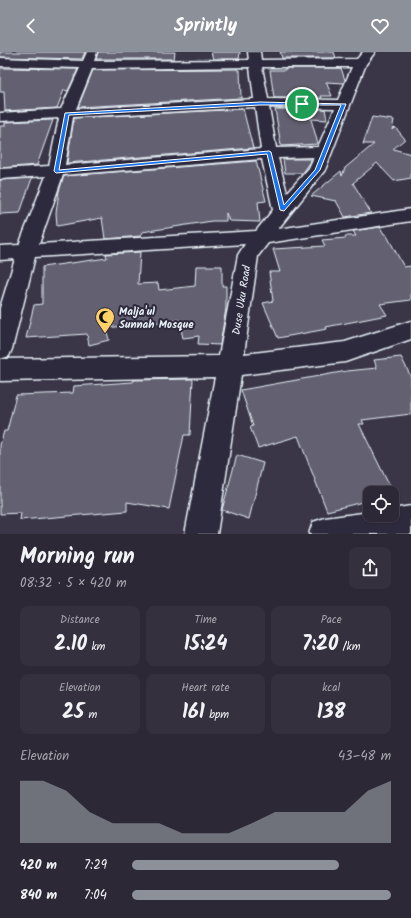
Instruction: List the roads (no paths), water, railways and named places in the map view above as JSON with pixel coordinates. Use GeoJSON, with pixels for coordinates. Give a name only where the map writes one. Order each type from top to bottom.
{"type":"FeatureCollection","features":[{"type":"Feature","properties":{"kind":"street"},"geometry":{"type":"LineString","coordinates":[[255,58],[260,103],[282,210]]}},
{"type":"Feature","properties":{"kind":"street"},"geometry":{"type":"LineString","coordinates":[[0,62],[90,59],[364,58]]}},
{"type":"Feature","properties":{"kind":"street","name":"Duse Uku Road"},"geometry":{"type":"LineString","coordinates":[[201,534],[231,366],[248,255],[263,238],[282,210],[317,170],[364,58]]}},
{"type":"Feature","properties":{"kind":"street"},"geometry":{"type":"LineString","coordinates":[[0,349],[27,251],[56,171],[67,113],[90,59]]}},
{"type":"Feature","properties":{"kind":"street"},"geometry":{"type":"LineString","coordinates":[[0,117],[260,103],[344,104]]}},
{"type":"Feature","properties":{"kind":"street"},"geometry":{"type":"LineString","coordinates":[[0,174],[56,171],[269,152],[325,152]]}},
{"type":"Feature","properties":{"kind":"street"},"geometry":{"type":"LineString","coordinates":[[0,253],[263,238],[411,215]]}},
{"type":"Feature","properties":{"kind":"street"},"geometry":{"type":"LineString","coordinates":[[0,370],[231,366],[345,352],[411,330]]}},
{"type":"Feature","properties":{"kind":"street"},"geometry":{"type":"LineString","coordinates":[[325,534],[411,522]]}},
{"type":"Feature","properties":{"kind":"place","name":"Malja'ul Sunnah Mosque"},"geometry":{"type":"Point","coordinates":[105,334]}}]}
